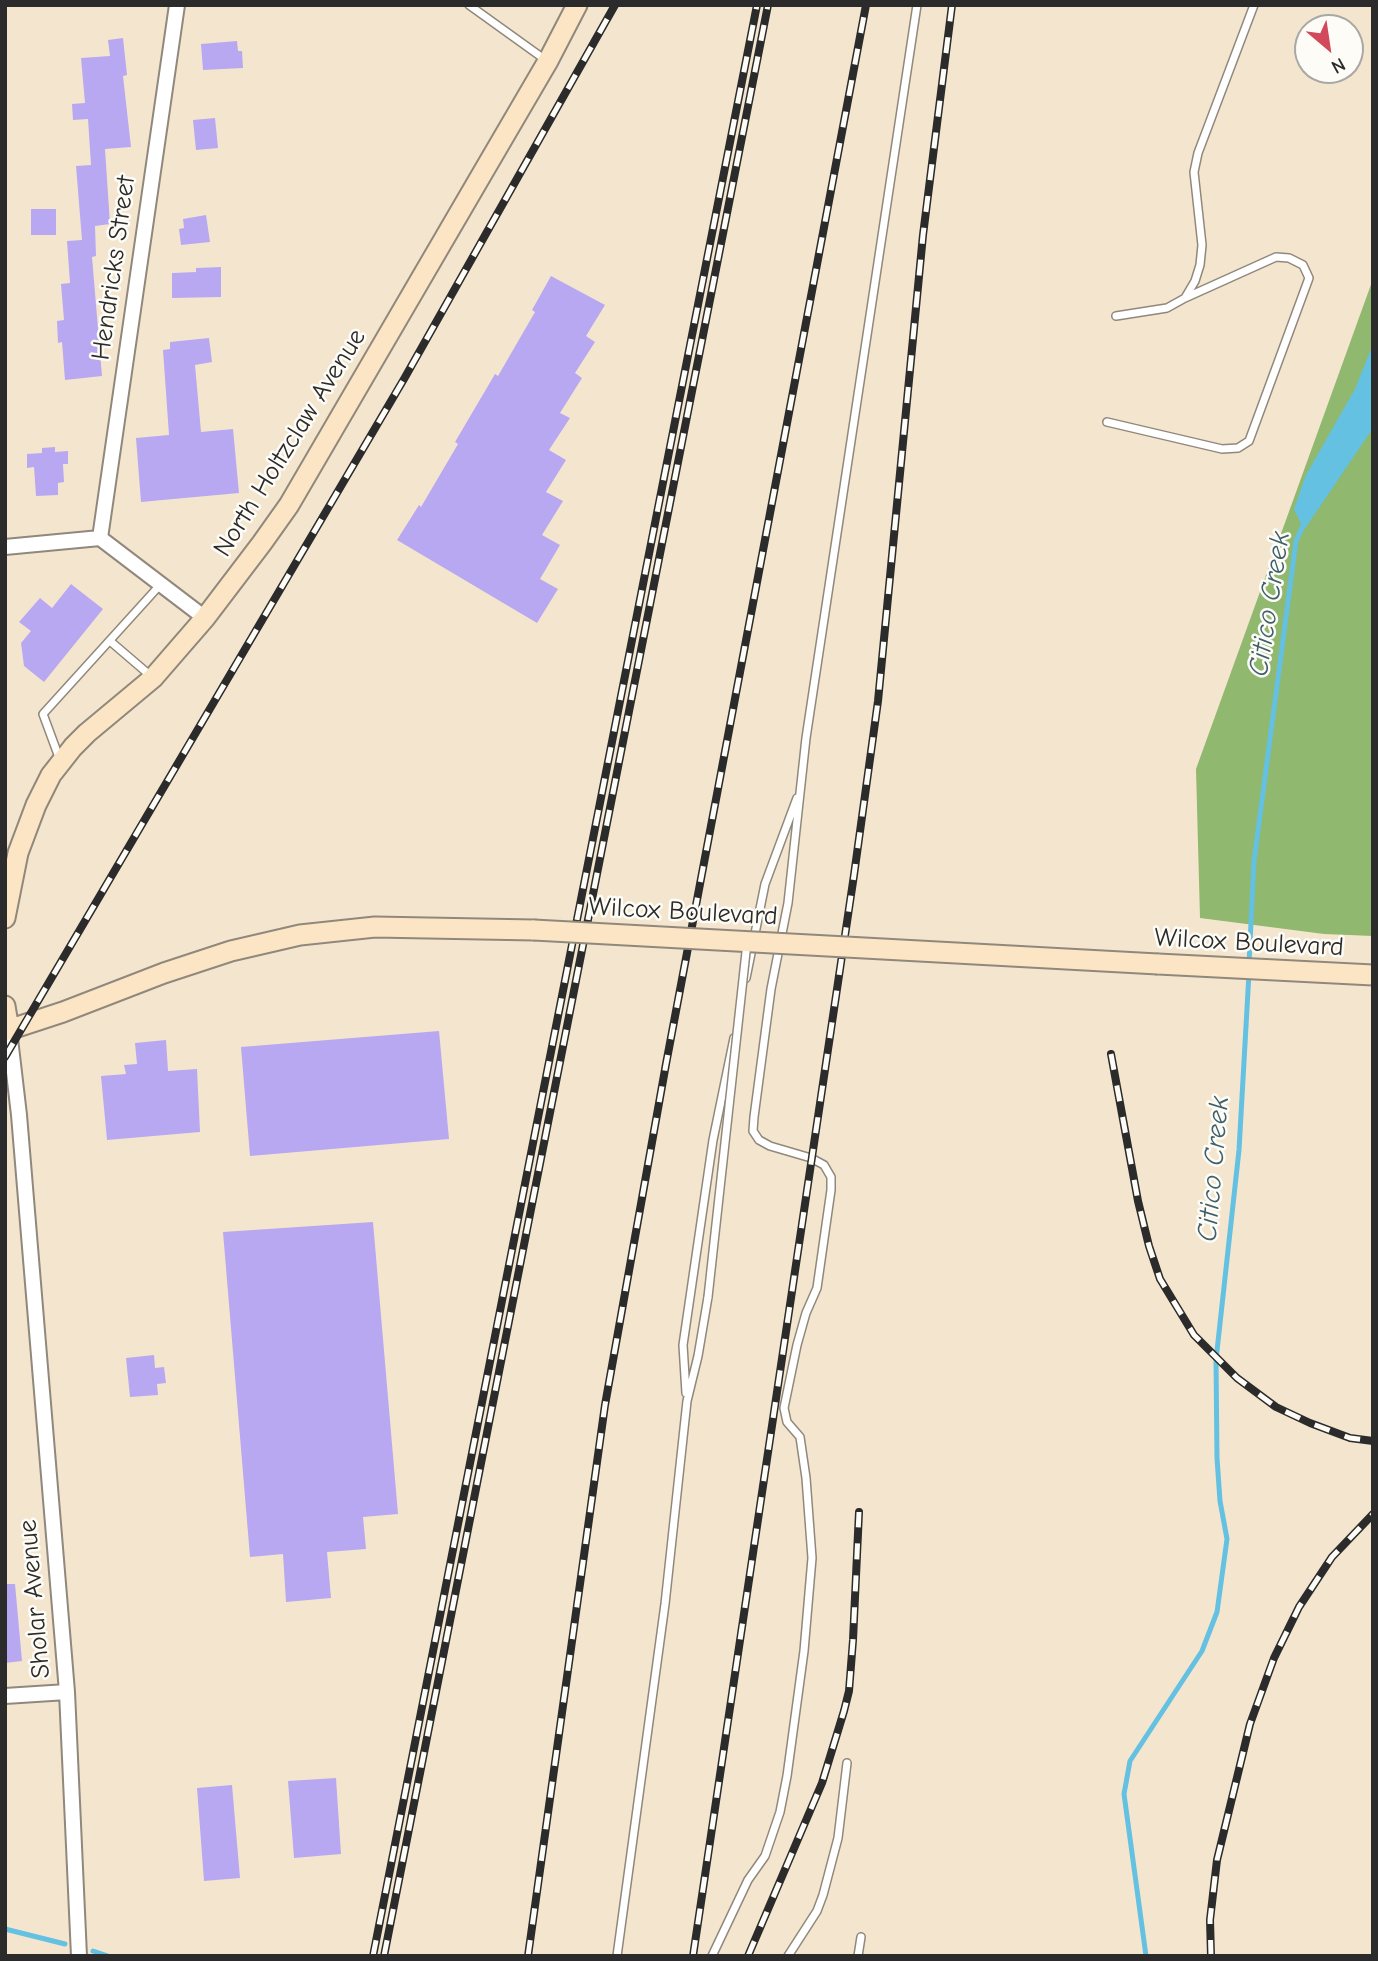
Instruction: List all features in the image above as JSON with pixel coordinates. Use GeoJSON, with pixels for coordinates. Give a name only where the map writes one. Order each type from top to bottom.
{"type":"FeatureCollection","features":[{"type":"Feature","properties":{"kind":"main road","name":"North Holtzclaw Avenue"},"geometry":{"type":"LineString","coordinates":[[5,918],[12,877],[26,829],[43,790],[61,761],[87,733],[153,678],[205,618],[289,505],[548,61],[577,5]]}},
{"type":"Feature","properties":{"kind":"main road","name":"Wilcox Boulevard"},"geometry":{"type":"LineString","coordinates":[[7,1031],[177,968],[231,951],[300,935],[375,928],[534,930],[1373,975]]}},
{"type":"Feature","properties":{"kind":"main road"},"geometry":{"type":"LineString","coordinates":[[5,1006],[7,1031]]}},
{"type":"Feature","properties":{"kind":"street","name":"Hendricks Street"},"geometry":{"type":"LineString","coordinates":[[100,538],[177,5]]}},
{"type":"Feature","properties":{"kind":"street"},"geometry":{"type":"LineString","coordinates":[[5,547],[100,538],[205,618]]}},
{"type":"Feature","properties":{"kind":"street","name":"Sholar Avenue"},"geometry":{"type":"LineString","coordinates":[[7,1031],[19,1115],[67,1692],[79,1956]]}},
{"type":"Feature","properties":{"kind":"street"},"geometry":{"type":"LineString","coordinates":[[5,1696],[67,1692]]}},
{"type":"Feature","properties":{"kind":"lane"},"geometry":{"type":"LineString","coordinates":[[469,5],[548,61]]}},
{"type":"Feature","properties":{"kind":"lane"},"geometry":{"type":"LineString","coordinates":[[712,1956],[748,1880],[765,1856],[780,1812],[804,1651],[812,1558],[806,1478],[800,1437],[787,1422],[784,1408],[797,1345],[806,1313],[817,1288],[831,1177],[824,1166],[811,1158],[770,1146],[759,1140],[753,1130],[771,989],[788,903],[808,724],[918,5]]}},
{"type":"Feature","properties":{"kind":"lane"},"geometry":{"type":"LineString","coordinates":[[1185,298],[1200,265],[1201,233],[1194,172],[1198,153],[1254,5]]}},
{"type":"Feature","properties":{"kind":"lane"},"geometry":{"type":"LineString","coordinates":[[1107,422],[1222,449],[1238,447],[1249,441],[1310,278],[1303,265],[1289,258],[1276,257],[1185,298],[1167,309],[1116,316]]}},
{"type":"Feature","properties":{"kind":"lane"},"geometry":{"type":"LineString","coordinates":[[61,761],[43,714],[160,585]]}},
{"type":"Feature","properties":{"kind":"lane"},"geometry":{"type":"LineString","coordinates":[[110,641],[153,678]]}},
{"type":"Feature","properties":{"kind":"lane"},"geometry":{"type":"LineString","coordinates":[[687,1401],[683,1345],[713,1140],[765,884],[801,785]]}},
{"type":"Feature","properties":{"kind":"lane"},"geometry":{"type":"LineString","coordinates":[[617,1956],[665,1604],[687,1401],[708,1297],[747,942]]}},
{"type":"Feature","properties":{"kind":"lane"},"geometry":{"type":"LineString","coordinates":[[789,1956],[817,1911],[823,1895],[838,1838],[847,1763]]}},
{"type":"Feature","properties":{"kind":"lane"},"geometry":{"type":"LineString","coordinates":[[858,1956],[861,1937]]}},
{"type":"Feature","properties":{"kind":"green space"},"geometry":{"type":"Polygon","coordinates":[[[1373,279],[1373,936],[1324,934],[1200,918],[1196,769],[1373,279]]]}},
{"type":"Feature","properties":{"kind":"water"},"geometry":{"type":"Polygon","coordinates":[[[1373,344],[1373,428],[1304,530],[1294,509],[1306,475],[1355,389],[1373,344]]]}},
{"type":"Feature","properties":{"kind":"building"},"geometry":{"type":"Polygon","coordinates":[[[123,38],[127,75],[123,76],[131,147],[105,149],[110,224],[95,226],[96,256],[92,257],[102,376],[65,380],[62,342],[58,343],[57,321],[64,320],[61,284],[70,283],[67,241],[82,240],[76,166],[91,165],[88,119],[73,120],[72,104],[85,103],[81,58],[110,56],[108,40],[123,38]]]}},
{"type":"Feature","properties":{"kind":"building"},"geometry":{"type":"Polygon","coordinates":[[[237,41],[238,51],[242,51],[243,68],[203,70],[201,44],[237,41]]]}},
{"type":"Feature","properties":{"kind":"building"},"geometry":{"type":"Polygon","coordinates":[[[215,118],[218,148],[196,150],[193,120],[215,118]]]}},
{"type":"Feature","properties":{"kind":"building"},"geometry":{"type":"Polygon","coordinates":[[[31,209],[56,209],[56,235],[31,235],[31,209]]]}},
{"type":"Feature","properties":{"kind":"building"},"geometry":{"type":"Polygon","coordinates":[[[206,215],[210,242],[181,245],[179,229],[184,228],[183,219],[206,215]]]}},
{"type":"Feature","properties":{"kind":"building"},"geometry":{"type":"Polygon","coordinates":[[[221,267],[221,297],[172,298],[172,273],[221,267]]]}},
{"type":"Feature","properties":{"kind":"building"},"geometry":{"type":"Polygon","coordinates":[[[551,276],[605,305],[586,336],[595,342],[575,373],[582,378],[560,413],[570,418],[549,450],[566,460],[546,492],[563,501],[542,535],[560,545],[540,579],[558,589],[537,623],[397,540],[419,505],[421,507],[495,374],[498,376],[535,312],[532,310],[551,276]]]}},
{"type":"Feature","properties":{"kind":"building"},"geometry":{"type":"Polygon","coordinates":[[[209,338],[212,362],[195,365],[201,432],[233,429],[239,493],[141,502],[136,438],[169,435],[163,350],[170,349],[170,342],[209,338]]]}},
{"type":"Feature","properties":{"kind":"building"},"geometry":{"type":"Polygon","coordinates":[[[55,447],[55,452],[68,451],[68,464],[63,464],[64,482],[58,483],[58,495],[36,496],[34,467],[27,468],[27,454],[42,453],[42,448],[55,447]]]}},
{"type":"Feature","properties":{"kind":"building"},"geometry":{"type":"Polygon","coordinates":[[[71,584],[103,609],[44,682],[24,666],[21,643],[31,631],[19,622],[40,598],[52,608],[71,584]]]}},
{"type":"Feature","properties":{"kind":"building"},"geometry":{"type":"Polygon","coordinates":[[[439,1031],[449,1139],[250,1156],[241,1047],[439,1031]]]}},
{"type":"Feature","properties":{"kind":"building"},"geometry":{"type":"Polygon","coordinates":[[[166,1040],[168,1071],[197,1069],[200,1132],[107,1140],[101,1076],[126,1074],[124,1065],[137,1064],[135,1043],[166,1040]]]}},
{"type":"Feature","properties":{"kind":"building"},"geometry":{"type":"Polygon","coordinates":[[[373,1222],[398,1514],[363,1517],[366,1549],[327,1552],[331,1598],[286,1602],[283,1554],[250,1557],[223,1232],[373,1222]]]}},
{"type":"Feature","properties":{"kind":"building"},"geometry":{"type":"Polygon","coordinates":[[[154,1355],[155,1368],[164,1367],[166,1383],[157,1384],[158,1395],[130,1397],[126,1358],[154,1355]]]}},
{"type":"Feature","properties":{"kind":"building"},"geometry":{"type":"Polygon","coordinates":[[[5,1584],[15,1584],[22,1661],[5,1663],[5,1584]]]}},
{"type":"Feature","properties":{"kind":"building"},"geometry":{"type":"Polygon","coordinates":[[[336,1778],[341,1854],[294,1858],[288,1781],[336,1778]]]}},
{"type":"Feature","properties":{"kind":"building"},"geometry":{"type":"Polygon","coordinates":[[[232,1785],[240,1878],[204,1881],[197,1788],[232,1785]]]}},
{"type":"Feature","properties":{"kind":"waterway","name":"Citico Creek"},"geometry":{"type":"LineString","coordinates":[[1249,964],[1254,861],[1296,541],[1304,523]]}},
{"type":"Feature","properties":{"kind":"waterway","name":"Citico Creek"},"geometry":{"type":"LineString","coordinates":[[1146,1956],[1124,1794],[1130,1761],[1202,1651],[1217,1612],[1227,1539],[1220,1501],[1217,1458],[1216,1360],[1239,1150],[1249,973]]}},
{"type":"Feature","properties":{"kind":"waterway"},"geometry":{"type":"LineString","coordinates":[[5,1929],[65,1944]]}},
{"type":"Feature","properties":{"kind":"waterway"},"geometry":{"type":"LineString","coordinates":[[93,1951],[108,1956]]}},
{"type":"Feature","properties":{"kind":"railway"},"geometry":{"type":"LineString","coordinates":[[5,1057],[404,379],[615,5]]}},
{"type":"Feature","properties":{"kind":"railway"},"geometry":{"type":"LineString","coordinates":[[373,1956],[757,5]]}},
{"type":"Feature","properties":{"kind":"railway"},"geometry":{"type":"LineString","coordinates":[[384,1956],[768,5]]}},
{"type":"Feature","properties":{"kind":"railway"},"geometry":{"type":"LineString","coordinates":[[528,1956],[605,1405],[666,1064],[866,5]]}},
{"type":"Feature","properties":{"kind":"railway"},"geometry":{"type":"LineString","coordinates":[[693,1956],[878,701],[923,235],[952,5]]}},
{"type":"Feature","properties":{"kind":"railway"},"geometry":{"type":"LineString","coordinates":[[1111,1054],[1149,1246],[1160,1279],[1194,1335],[1237,1378],[1276,1407],[1350,1438],[1373,1441]]}},
{"type":"Feature","properties":{"kind":"railway"},"geometry":{"type":"LineString","coordinates":[[748,1956],[822,1783],[844,1711],[849,1691],[853,1640],[859,1512]]}},
{"type":"Feature","properties":{"kind":"railway"},"geometry":{"type":"LineString","coordinates":[[1211,1956],[1210,1920],[1217,1860],[1250,1724],[1274,1658],[1299,1607],[1332,1557],[1373,1514]]}}]}
